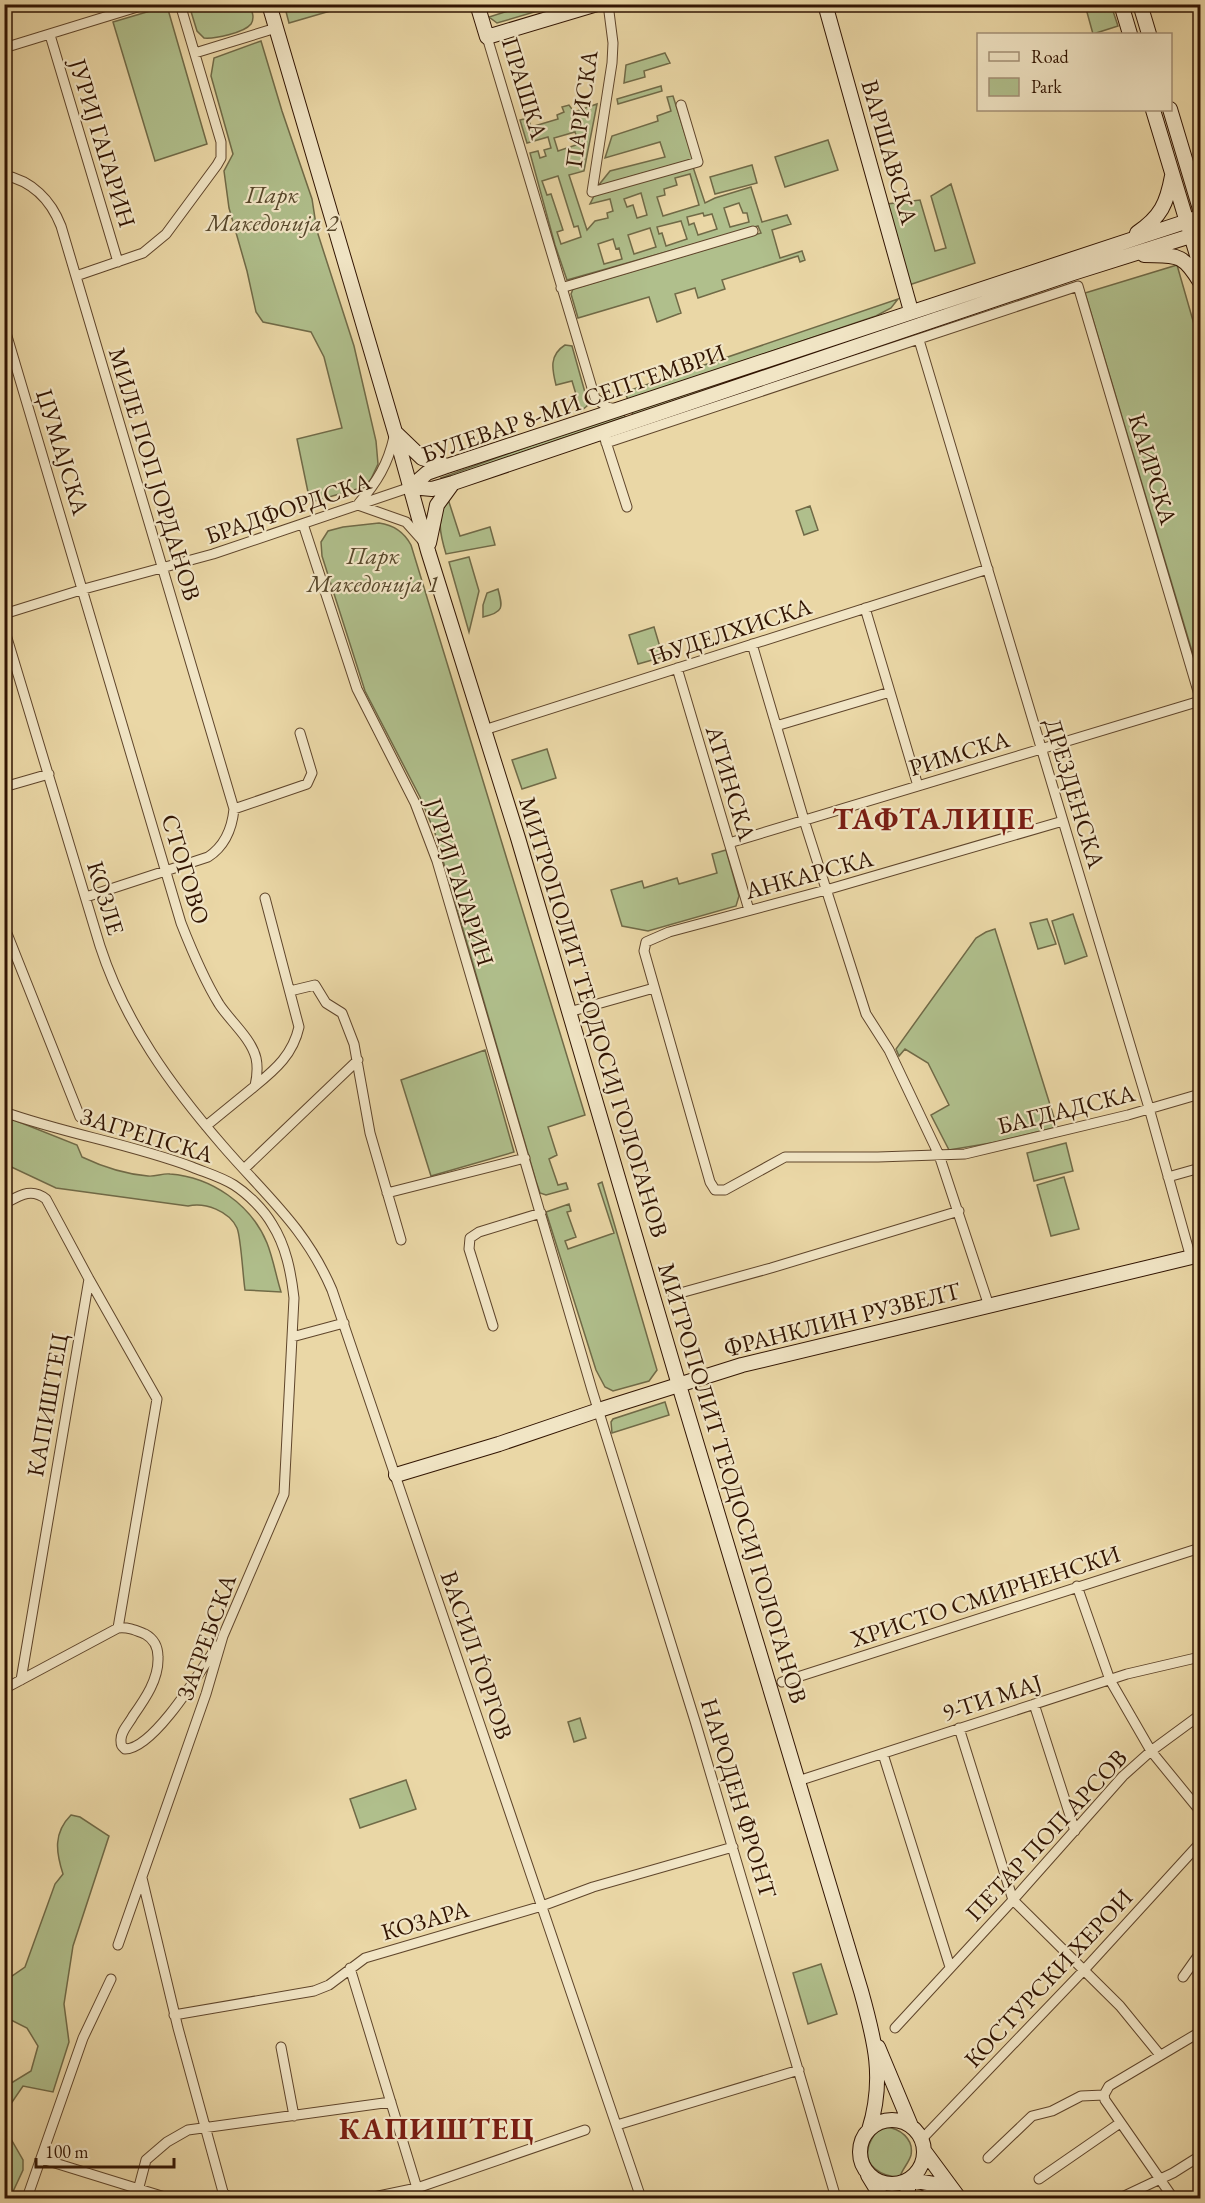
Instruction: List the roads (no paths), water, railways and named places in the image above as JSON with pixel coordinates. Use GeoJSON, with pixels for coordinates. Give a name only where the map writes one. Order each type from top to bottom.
{"type":"FeatureCollection","features":[{"type":"Feature","properties":{"kind":"street","name":"ЈУРИЈ ГАГАРИН"},"geometry":{"type":"LineString","coordinates":[[4,48],[147,4]]}},
{"type":"Feature","properties":{"kind":"street","name":"ЈУРИЈ ГАГАРИН"},"geometry":{"type":"LineString","coordinates":[[76,276],[143,253],[166,234],[221,158],[221,142],[180,4]]}},
{"type":"Feature","properties":{"kind":"street","name":"МИТРОПОЛИТ ТЕОДОСИЈ ГОЛОГАНОВ"},"geometry":{"type":"LineString","coordinates":[[269,4],[428,551],[569,1012],[875,2043],[878,2088],[876,2105],[868,2130]]}},
{"type":"Feature","properties":{"kind":"street","name":"ПРАШКА"},"geometry":{"type":"LineString","coordinates":[[477,4],[595,398]]}},
{"type":"Feature","properties":{"kind":"street","name":"ПАРИСКА"},"geometry":{"type":"LineString","coordinates":[[487,38],[597,4]]}},
{"type":"Feature","properties":{"kind":"street","name":"ПАРИСКА"},"geometry":{"type":"LineString","coordinates":[[608,4],[613,43],[612,63],[592,192],[698,162],[681,105]]}},
{"type":"Feature","properties":{"kind":"street","name":"ВАРШАВСКА"},"geometry":{"type":"LineString","coordinates":[[825,4],[911,311]]}},
{"type":"Feature","properties":{"kind":"street"},"geometry":{"type":"LineString","coordinates":[[1121,4],[1131,33]]}},
{"type":"Feature","properties":{"kind":"street"},"geometry":{"type":"LineString","coordinates":[[1140,4],[1149,33]]}},
{"type":"Feature","properties":{"kind":"street"},"geometry":{"type":"LineString","coordinates":[[195,53],[276,28]]}},
{"type":"Feature","properties":{"kind":"street","name":"ЈУРИЈ ГАГАРИН"},"geometry":{"type":"LineString","coordinates":[[50,35],[118,262]]}},
{"type":"Feature","properties":{"kind":"street"},"geometry":{"type":"LineString","coordinates":[[1153,111],[1173,174],[1194,219],[1200,265]]}},
{"type":"Feature","properties":{"kind":"street"},"geometry":{"type":"LineString","coordinates":[[1171,111],[1200,209]]}},
{"type":"Feature","properties":{"kind":"street"},"geometry":{"type":"LineString","coordinates":[[1188,169],[1200,181]]}},
{"type":"Feature","properties":{"kind":"street"},"geometry":{"type":"LineString","coordinates":[[1126,240],[1142,230],[1162,211],[1168,198],[1173,174]]}},
{"type":"Feature","properties":{"kind":"street","name":"МИЛЕ ПОП ЈОРДАНОВ"},"geometry":{"type":"LineString","coordinates":[[4,175],[26,183],[49,203],[61,226],[234,809]]}},
{"type":"Feature","properties":{"kind":"street","name":"БУЛЕВАР 8-МИ СЕПТЕМВРИ"},"geometry":{"type":"LineString","coordinates":[[411,488],[427,473],[447,466],[1194,219]]}},
{"type":"Feature","properties":{"kind":"street"},"geometry":{"type":"LineString","coordinates":[[561,288],[753,231]]}},
{"type":"Feature","properties":{"kind":"street","name":"БУЛЕВАР 8-МИ СЕПТЕМВРИ"},"geometry":{"type":"LineString","coordinates":[[411,488],[432,489],[604,437],[892,334],[994,307],[1130,255],[1196,234]]}},
{"type":"Feature","properties":{"kind":"street"},"geometry":{"type":"LineString","coordinates":[[1130,255],[1179,257],[1186,262],[1200,282]]}},
{"type":"Feature","properties":{"kind":"street","name":"КАИРСКА"},"geometry":{"type":"LineString","coordinates":[[994,307],[1078,286],[1200,699]]}},
{"type":"Feature","properties":{"kind":"street"},"geometry":{"type":"LineString","coordinates":[[627,507],[604,437],[919,340],[994,307]]}},
{"type":"Feature","properties":{"kind":"street","name":"ЏУМАЈСКА"},"geometry":{"type":"LineString","coordinates":[[4,326],[84,589]]}},
{"type":"Feature","properties":{"kind":"street"},"geometry":{"type":"LineString","coordinates":[[892,334],[906,344]]}},
{"type":"Feature","properties":{"kind":"street","name":"ДРЕЗДЕНСКА"},"geometry":{"type":"LineString","coordinates":[[919,340],[1168,1177],[1198,1257]]}},
{"type":"Feature","properties":{"kind":"street"},"geometry":{"type":"LineString","coordinates":[[584,419],[591,410],[595,398],[607,407],[616,409]]}},
{"type":"Feature","properties":{"kind":"street"},"geometry":{"type":"LineString","coordinates":[[395,432],[422,458],[447,466]]}},
{"type":"Feature","properties":{"kind":"street"},"geometry":{"type":"LineString","coordinates":[[395,432],[384,470],[376,484],[357,505],[406,522],[417,533],[428,551]]}},
{"type":"Feature","properties":{"kind":"street"},"geometry":{"type":"LineString","coordinates":[[428,551],[437,505],[453,483]]}},
{"type":"Feature","properties":{"kind":"street","name":"БРАДФОРДСКА"},"geometry":{"type":"LineString","coordinates":[[4,614],[84,589],[162,569],[411,488]]}},
{"type":"Feature","properties":{"kind":"street","name":"ЈУРИЈ ГАГАРИН"},"geometry":{"type":"LineString","coordinates":[[303,524],[357,689],[415,803],[437,861],[599,1410]]}},
{"type":"Feature","properties":{"kind":"street","name":"ЊУДЕЛХИСКА"},"geometry":{"type":"LineString","coordinates":[[484,730],[988,569]]}},
{"type":"Feature","properties":{"kind":"street","name":"СТОГОВО"},"geometry":{"type":"LineString","coordinates":[[84,589],[181,923],[198,967],[220,1005],[251,1046],[256,1057],[255,1086]]}},
{"type":"Feature","properties":{"kind":"street"},"geometry":{"type":"LineString","coordinates":[[865,608],[918,786]]}},
{"type":"Feature","properties":{"kind":"street","name":"КОЗЛЕ"},"geometry":{"type":"LineString","coordinates":[[4,628],[109,974],[124,1008],[152,1054],[227,1151]]}},
{"type":"Feature","properties":{"kind":"street"},"geometry":{"type":"LineString","coordinates":[[752,644],[804,820],[866,1014],[889,1050],[939,1155],[989,1306]]}},
{"type":"Feature","properties":{"kind":"street","name":"АТИНСКА"},"geometry":{"type":"LineString","coordinates":[[676,668],[749,910]]}},
{"type":"Feature","properties":{"kind":"street"},"geometry":{"type":"LineString","coordinates":[[776,726],[890,692]]}},
{"type":"Feature","properties":{"kind":"street","name":"РИМСКА"},"geometry":{"type":"LineString","coordinates":[[729,843],[1200,699]]}},
{"type":"Feature","properties":{"kind":"street"},"geometry":{"type":"LineString","coordinates":[[86,897],[208,857],[215,852],[226,837],[232,823],[234,809],[307,784],[312,773],[300,733]]}},
{"type":"Feature","properties":{"kind":"street"},"geometry":{"type":"LineString","coordinates":[[4,787],[49,774]]}},
{"type":"Feature","properties":{"kind":"street","name":"АНКАРСКА"},"geometry":{"type":"LineString","coordinates":[[939,1155],[783,1157],[725,1190],[718,1191],[713,1188],[708,1179],[643,948],[646,942],[669,932],[826,890],[1063,821]]}},
{"type":"Feature","properties":{"kind":"street"},"geometry":{"type":"LineString","coordinates":[[206,1126],[284,1060],[295,1043],[299,1027],[265,898]]}},
{"type":"Feature","properties":{"kind":"street"},"geometry":{"type":"LineString","coordinates":[[4,926],[80,1117]]}},
{"type":"Feature","properties":{"kind":"street"},"geometry":{"type":"LineString","coordinates":[[290,991],[315,985],[319,995],[326,1003],[342,1013],[354,1044],[370,1133],[401,1240]]}},
{"type":"Feature","properties":{"kind":"street"},"geometry":{"type":"LineString","coordinates":[[569,1012],[654,988]]}},
{"type":"Feature","properties":{"kind":"street"},"geometry":{"type":"LineString","coordinates":[[244,1170],[358,1060]]}},
{"type":"Feature","properties":{"kind":"street","name":"БАГДАДСКА"},"geometry":{"type":"LineString","coordinates":[[939,1155],[975,1152],[1200,1094]]}},
{"type":"Feature","properties":{"kind":"street","name":"ЗАГРЕПСКА"},"geometry":{"type":"LineString","coordinates":[[4,1112],[53,1128],[160,1155],[236,1186],[259,1206],[272,1223],[280,1240],[292,1281],[294,1298],[292,1337]]}},
{"type":"Feature","properties":{"kind":"street","name":"ВАСИЛ ЃОРГОВ"},"geometry":{"type":"LineString","coordinates":[[227,1151],[278,1204],[307,1242],[322,1267],[344,1323],[396,1474],[641,2199]]}},
{"type":"Feature","properties":{"kind":"street"},"geometry":{"type":"LineString","coordinates":[[387,1192],[525,1158]]}},
{"type":"Feature","properties":{"kind":"street"},"geometry":{"type":"LineString","coordinates":[[1168,1177],[1200,1168]]}},
{"type":"Feature","properties":{"kind":"street"},"geometry":{"type":"LineString","coordinates":[[4,1204],[26,1193],[34,1192],[46,1199],[157,1399],[118,1628]]}},
{"type":"Feature","properties":{"kind":"street"},"geometry":{"type":"LineString","coordinates":[[673,1295],[771,1268],[959,1210]]}},
{"type":"Feature","properties":{"kind":"street"},"geometry":{"type":"LineString","coordinates":[[493,1326],[469,1248],[470,1238],[479,1232],[541,1213]]}},
{"type":"Feature","properties":{"kind":"street","name":"ФРАНКЛИН РУЗВЕЛТ"},"geometry":{"type":"LineString","coordinates":[[396,1474],[499,1444],[742,1365],[1198,1257]]}},
{"type":"Feature","properties":{"kind":"street","name":"КАПИШТЕЦ"},"geometry":{"type":"LineString","coordinates":[[21,1680],[89,1279]]}},
{"type":"Feature","properties":{"kind":"street"},"geometry":{"type":"LineString","coordinates":[[292,1337],[344,1323]]}},
{"type":"Feature","properties":{"kind":"street","name":"ЗАГРЕБСКА"},"geometry":{"type":"LineString","coordinates":[[118,1945],[206,1694],[223,1636],[284,1494],[292,1337]]}},
{"type":"Feature","properties":{"kind":"street","name":"НАРОДЕН ФРОНТ"},"geometry":{"type":"LineString","coordinates":[[599,1410],[733,1847],[836,2199]]}},
{"type":"Feature","properties":{"kind":"street","name":"ХРИСТО СМИРНЕНСКИ"},"geometry":{"type":"LineString","coordinates":[[782,1682],[1200,1548]]}},
{"type":"Feature","properties":{"kind":"street"},"geometry":{"type":"LineString","coordinates":[[1077,1586],[1110,1680],[1151,1751],[1200,1810]]}},
{"type":"Feature","properties":{"kind":"street"},"geometry":{"type":"LineString","coordinates":[[4,1689],[118,1628],[128,1627],[149,1636],[158,1652],[156,1674],[148,1693],[123,1732],[121,1739],[125,1749],[138,1747],[178,1705],[223,1636]]}},
{"type":"Feature","properties":{"kind":"street","name":"9-ТИ МАЈ"},"geometry":{"type":"LineString","coordinates":[[798,1781],[1110,1680],[1200,1657]]}},
{"type":"Feature","properties":{"kind":"street"},"geometry":{"type":"LineString","coordinates":[[1034,1704],[1075,1831]]}},
{"type":"Feature","properties":{"kind":"street","name":"ПЕТАР ПОП АРСОВ"},"geometry":{"type":"LineString","coordinates":[[895,2028],[1123,1776],[1151,1751],[1200,1716]]}},
{"type":"Feature","properties":{"kind":"street"},"geometry":{"type":"LineString","coordinates":[[958,1728],[1013,1900],[1120,2006],[1160,2055]]}},
{"type":"Feature","properties":{"kind":"street"},"geometry":{"type":"LineString","coordinates":[[883,1754],[950,1968]]}},
{"type":"Feature","properties":{"kind":"street","name":"КОСТУРСКИ ХЕРОИ"},"geometry":{"type":"LineString","coordinates":[[923,2145],[1200,1843]]}},
{"type":"Feature","properties":{"kind":"street","name":"КОЗАРА"},"geometry":{"type":"LineString","coordinates":[[174,2015],[314,1991],[330,1985],[365,1958],[542,1906],[593,1887],[733,1847]]}},
{"type":"Feature","properties":{"kind":"street"},"geometry":{"type":"LineString","coordinates":[[141,1878],[174,2015],[226,2195],[214,2199]]}},
{"type":"Feature","properties":{"kind":"street"},"geometry":{"type":"LineString","coordinates":[[1183,1977],[1200,1953]]}},
{"type":"Feature","properties":{"kind":"street"},"geometry":{"type":"LineString","coordinates":[[350,1968],[420,2199]]}},
{"type":"Feature","properties":{"kind":"street"},"geometry":{"type":"LineString","coordinates":[[27,2199],[83,2038],[111,1979]]}},
{"type":"Feature","properties":{"kind":"street"},"geometry":{"type":"LineString","coordinates":[[1173,2199],[1120,2123],[1104,2095],[1109,2086],[1200,2032]]}},
{"type":"Feature","properties":{"kind":"street","name":"МИТРОПОЛИТ ТЕОДОСИЈ ГОЛОГАНОВ"},"geometry":{"type":"LineString","coordinates":[[875,2043],[882,2054],[911,2126]]}},
{"type":"Feature","properties":{"kind":"street"},"geometry":{"type":"LineString","coordinates":[[281,2047],[294,2116]]}},
{"type":"Feature","properties":{"kind":"street"},"geometry":{"type":"LineString","coordinates":[[617,2125],[799,2070]]}},
{"type":"Feature","properties":{"kind":"street"},"geometry":{"type":"LineString","coordinates":[[988,2158],[1032,2116],[1052,2111],[1082,2096],[1104,2095]]}},
{"type":"Feature","properties":{"kind":"street"},"geometry":{"type":"LineString","coordinates":[[137,2194],[146,2160],[167,2142],[188,2130],[391,2102]]}},
{"type":"Feature","properties":{"kind":"street"},"geometry":{"type":"LineString","coordinates":[[882,2199],[861,2160],[860,2150],[862,2139],[868,2130],[876,2124],[894,2120],[911,2126],[957,2199]]}},
{"type":"Feature","properties":{"kind":"street"},"geometry":{"type":"LineString","coordinates":[[1038,2179],[1120,2123]]}},
{"type":"Feature","properties":{"kind":"street"},"geometry":{"type":"LineString","coordinates":[[369,2199],[417,2188],[585,2130]]}},
{"type":"Feature","properties":{"kind":"street"},"geometry":{"type":"LineString","coordinates":[[906,2199],[910,2180],[921,2167],[923,2145]]}},
{"type":"Feature","properties":{"kind":"street"},"geometry":{"type":"LineString","coordinates":[[1120,2199],[1173,2173],[1200,2156]]}},
{"type":"Feature","properties":{"kind":"street"},"geometry":{"type":"LineString","coordinates":[[42,2159],[137,2194],[168,2199]]}},
{"type":"Feature","properties":{"kind":"street"},"geometry":{"type":"LineString","coordinates":[[866,2170],[872,2177],[889,2184],[910,2180],[934,2184],[957,2199]]}},
{"type":"Feature","properties":{"kind":"street"},"geometry":{"type":"LineString","coordinates":[[924,2199],[939,2193],[957,2199]]}},
{"type":"Feature","properties":{"kind":"district","name":"ТАФТАЛИЏЕ"},"geometry":{"type":"Point","coordinates":[934,818]}},
{"type":"Feature","properties":{"kind":"district","name":"КАПИШТЕЦ"},"geometry":{"type":"Point","coordinates":[437,2128]}},
{"type":"Feature","properties":{"kind":"park label","name":"Парк Македонија 2"},"geometry":{"type":"Point","coordinates":[272,208]}},
{"type":"Feature","properties":{"kind":"park label","name":"Парк Македонија 1"},"geometry":{"type":"Point","coordinates":[373,569]}}]}
